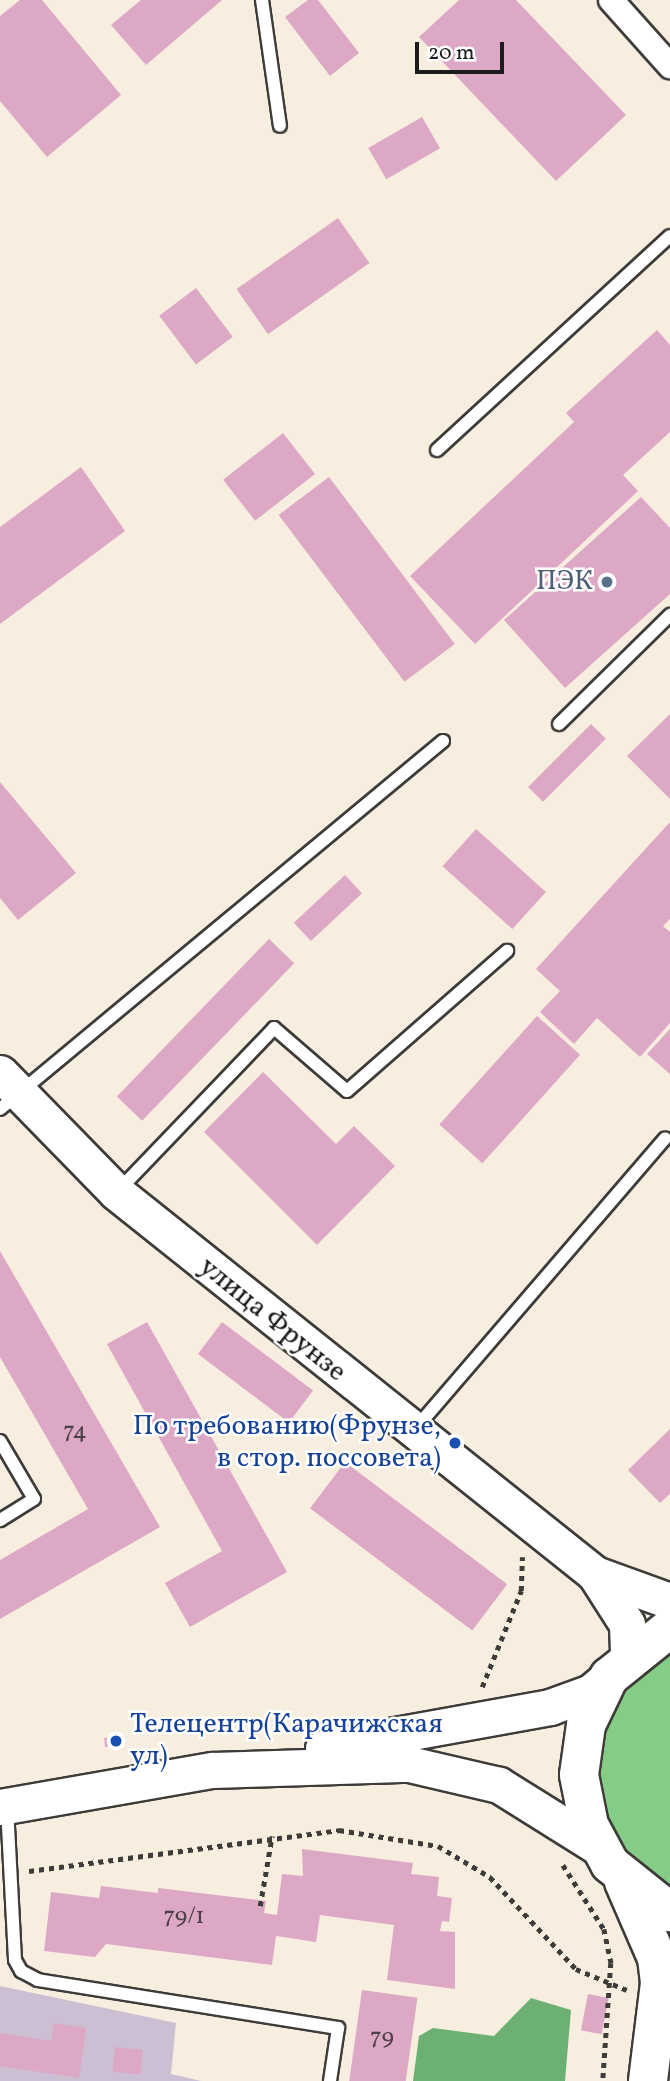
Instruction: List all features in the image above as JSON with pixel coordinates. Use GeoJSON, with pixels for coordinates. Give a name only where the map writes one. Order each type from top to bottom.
{"type":"FeatureCollection","features":[{"type":"Feature","properties":{"kind":"main road","name":"улица Фрунзе"},"geometry":{"type":"LineString","coordinates":[[6,1093],[116,1192],[411,1433],[595,1574]]}},
{"type":"Feature","properties":{"kind":"main road"},"geometry":{"type":"LineString","coordinates":[[595,1574],[670,1601]]}},
{"type":"Feature","properties":{"kind":"main road"},"geometry":{"type":"LineString","coordinates":[[595,1574],[627,1624],[619,1666],[580,1749],[582,1800],[657,1958],[661,1996],[648,2081]]}},
{"type":"Feature","properties":{"kind":"main road"},"geometry":{"type":"LineString","coordinates":[[4,1806],[550,1707],[591,1692],[619,1666],[670,1628]]}},
{"type":"Feature","properties":{"kind":"main road"},"geometry":{"type":"LineString","coordinates":[[213,1770],[368,1764],[447,1768],[530,1800],[670,1912]]}},
{"type":"Feature","properties":{"kind":"street"},"geometry":{"type":"LineString","coordinates":[[611,0],[670,66]]}},
{"type":"Feature","properties":{"kind":"lane"},"geometry":{"type":"LineString","coordinates":[[262,0],[280,125]]}},
{"type":"Feature","properties":{"kind":"lane"},"geometry":{"type":"LineString","coordinates":[[438,450],[670,236]]}},
{"type":"Feature","properties":{"kind":"lane"},"geometry":{"type":"LineString","coordinates":[[559,724],[670,615]]}},
{"type":"Feature","properties":{"kind":"lane"},"geometry":{"type":"LineString","coordinates":[[6,1093],[443,741]]}},
{"type":"Feature","properties":{"kind":"lane"},"geometry":{"type":"LineString","coordinates":[[116,1192],[274,1028],[346,1091],[507,951]]}},
{"type":"Feature","properties":{"kind":"lane"},"geometry":{"type":"LineString","coordinates":[[411,1433],[665,1138]]}},
{"type":"Feature","properties":{"kind":"lane"},"geometry":{"type":"LineString","coordinates":[[0,1441],[34,1499],[0,1520]]}},
{"type":"Feature","properties":{"kind":"lane"},"geometry":{"type":"LineString","coordinates":[[4,1806],[21,1971],[38,1980],[338,2028],[330,2081]]}},
{"type":"Feature","properties":{"kind":"path"},"geometry":{"type":"LineString","coordinates":[[478,1697],[521,1591],[522,1556],[540,1532]]}},
{"type":"Feature","properties":{"kind":"path"},"geometry":{"type":"LineString","coordinates":[[10,1873],[272,1836],[339,1830],[438,1846],[490,1877],[576,1969],[613,1988],[661,1996]]}},
{"type":"Feature","properties":{"kind":"path"},"geometry":{"type":"LineString","coordinates":[[260,1906],[272,1836]]}},
{"type":"Feature","properties":{"kind":"path"},"geometry":{"type":"LineString","coordinates":[[603,2081],[613,1988]]}},
{"type":"Feature","properties":{"kind":"shaded area"},"geometry":{"type":"Polygon","coordinates":[[[0,1986],[176,2023],[171,2074],[201,2081],[0,2081],[0,1986]]]}},
{"type":"Feature","properties":{"kind":"green space"},"geometry":{"type":"Polygon","coordinates":[[[670,1651],[670,1890],[624,1850],[604,1810],[598,1766],[607,1722],[621,1696],[670,1651]]]}},
{"type":"Feature","properties":{"kind":"green space"},"geometry":{"type":"Polygon","coordinates":[[[531,1998],[571,2010],[565,2081],[413,2081],[419,2036],[433,2028],[494,2036],[531,1998]]]}},
{"type":"Feature","properties":{"kind":"building"},"geometry":{"type":"Polygon","coordinates":[[[20,0],[42,0],[121,95],[47,157],[0,101],[0,16],[20,0]]]}},
{"type":"Feature","properties":{"kind":"building"},"geometry":{"type":"Polygon","coordinates":[[[141,0],[222,0],[146,65],[111,25],[141,0]]]}},
{"type":"Feature","properties":{"kind":"building"},"geometry":{"type":"Polygon","coordinates":[[[308,0],[318,0],[359,53],[330,76],[285,17],[308,0]]]}},
{"type":"Feature","properties":{"kind":"building"},"geometry":{"type":"Polygon","coordinates":[[[459,0],[516,0],[626,115],[556,181],[419,37],[459,0]]]}},
{"type":"Feature","properties":{"kind":"building"},"geometry":{"type":"Polygon","coordinates":[[[422,117],[440,148],[386,179],[368,148],[422,117]]]}},
{"type":"Feature","properties":{"kind":"building"},"geometry":{"type":"Polygon","coordinates":[[[338,218],[370,263],[268,334],[236,289],[338,218]]]}},
{"type":"Feature","properties":{"kind":"building"},"geometry":{"type":"Polygon","coordinates":[[[196,288],[233,337],[196,364],[159,316],[196,288]]]}},
{"type":"Feature","properties":{"kind":"building"},"geometry":{"type":"Polygon","coordinates":[[[657,330],[670,345],[670,432],[623,475],[638,491],[475,644],[410,576],[574,422],[566,413],[657,330]]]}},
{"type":"Feature","properties":{"kind":"building"},"geometry":{"type":"Polygon","coordinates":[[[283,433],[315,474],[255,521],[223,480],[283,433]]]}},
{"type":"Feature","properties":{"kind":"building"},"geometry":{"type":"Polygon","coordinates":[[[81,467],[125,531],[0,624],[0,527],[81,467]]]}},
{"type":"Feature","properties":{"kind":"building"},"geometry":{"type":"Polygon","coordinates":[[[329,477],[455,644],[404,682],[279,515],[329,477]]]}},
{"type":"Feature","properties":{"kind":"building"},"geometry":{"type":"Polygon","coordinates":[[[641,497],[670,528],[670,594],[565,688],[504,620],[641,497]]]}},
{"type":"Feature","properties":{"kind":"building"},"geometry":{"type":"Polygon","coordinates":[[[670,714],[670,799],[627,756],[670,714]]]}},
{"type":"Feature","properties":{"kind":"building"},"geometry":{"type":"Polygon","coordinates":[[[591,724],[606,739],[543,802],[528,787],[591,724]]]}},
{"type":"Feature","properties":{"kind":"building"},"geometry":{"type":"Polygon","coordinates":[[[0,782],[76,873],[18,920],[0,898],[0,782]]]}},
{"type":"Feature","properties":{"kind":"building"},"geometry":{"type":"Polygon","coordinates":[[[670,822],[670,919],[663,926],[670,932],[670,1023],[640,1057],[597,1018],[574,1044],[540,1012],[560,991],[536,969],[670,822]]]}},
{"type":"Feature","properties":{"kind":"building"},"geometry":{"type":"Polygon","coordinates":[[[476,829],[546,892],[512,929],[443,866],[476,829]]]}},
{"type":"Feature","properties":{"kind":"building"},"geometry":{"type":"Polygon","coordinates":[[[345,875],[362,893],[311,941],[294,923],[345,875]]]}},
{"type":"Feature","properties":{"kind":"building"},"geometry":{"type":"Polygon","coordinates":[[[269,939],[294,963],[142,1121],[117,1097],[269,939]]]}},
{"type":"Feature","properties":{"kind":"building"},"geometry":{"type":"Polygon","coordinates":[[[537,1016],[580,1055],[482,1163],[439,1124],[537,1016]]]}},
{"type":"Feature","properties":{"kind":"building"},"geometry":{"type":"Polygon","coordinates":[[[670,1029],[670,1074],[647,1054],[670,1029]]]}},
{"type":"Feature","properties":{"kind":"building"},"geometry":{"type":"Polygon","coordinates":[[[263,1072],[336,1144],[354,1126],[395,1166],[317,1245],[204,1132],[263,1072]]]}},
{"type":"Feature","properties":{"kind":"building"},"geometry":{"type":"Polygon","coordinates":[[[0,1251],[160,1527],[0,1619],[0,1560],[88,1509],[0,1357],[0,1251]]]}},
{"type":"Feature","properties":{"kind":"building"},"geometry":{"type":"Polygon","coordinates":[[[147,1322],[287,1572],[190,1627],[165,1583],[222,1551],[107,1344],[147,1322]]]}},
{"type":"Feature","properties":{"kind":"building"},"geometry":{"type":"Polygon","coordinates":[[[222,1322],[313,1391],[289,1423],[198,1354],[222,1322]]]}},
{"type":"Feature","properties":{"kind":"building"},"geometry":{"type":"Polygon","coordinates":[[[670,1429],[670,1494],[660,1503],[628,1470],[670,1429]]]}},
{"type":"Feature","properties":{"kind":"building"},"geometry":{"type":"Polygon","coordinates":[[[345,1462],[507,1584],[472,1630],[310,1508],[345,1462]]]}},
{"type":"Feature","properties":{"kind":"building"},"geometry":{"type":"Polygon","coordinates":[[[124,1736],[125,1745],[105,1747],[104,1738],[124,1736]]]}},
{"type":"Feature","properties":{"kind":"building"},"geometry":{"type":"Polygon","coordinates":[[[302,1849],[413,1863],[411,1874],[439,1877],[437,1896],[452,1898],[449,1922],[442,1921],[440,1931],[455,1932],[455,1989],[387,1980],[394,1925],[320,1915],[316,1942],[276,1936],[272,1965],[106,1944],[95,1957],[44,1951],[51,1892],[99,1898],[101,1886],[158,1893],[158,1888],[266,1901],[264,1913],[277,1915],[282,1874],[303,1876],[302,1849]]]}},
{"type":"Feature","properties":{"kind":"building"},"geometry":{"type":"Polygon","coordinates":[[[362,1990],[417,1998],[406,2081],[349,2081],[362,1990]]]}},
{"type":"Feature","properties":{"kind":"building"},"geometry":{"type":"Polygon","coordinates":[[[588,1994],[609,1998],[602,2034],[581,2030],[588,1994]]]}},
{"type":"Feature","properties":{"kind":"building"},"geometry":{"type":"Polygon","coordinates":[[[54,2023],[86,2028],[79,2078],[0,2066],[0,2033],[51,2041],[54,2023]]]}},
{"type":"Feature","properties":{"kind":"building"},"geometry":{"type":"Polygon","coordinates":[[[115,2047],[143,2050],[140,2075],[112,2072],[115,2047]]]}},
{"type":"Feature","properties":{"kind":"place","name":"ПЭК"},"geometry":{"type":"Point","coordinates":[607,582]}},
{"type":"Feature","properties":{"kind":"place","name":"По требованию(Фрунзе, в стор. поссовета)"},"geometry":{"type":"Point","coordinates":[455,1443]}},
{"type":"Feature","properties":{"kind":"place","name":"Телецентр(Карачижская ул)"},"geometry":{"type":"Point","coordinates":[116,1741]}}]}
